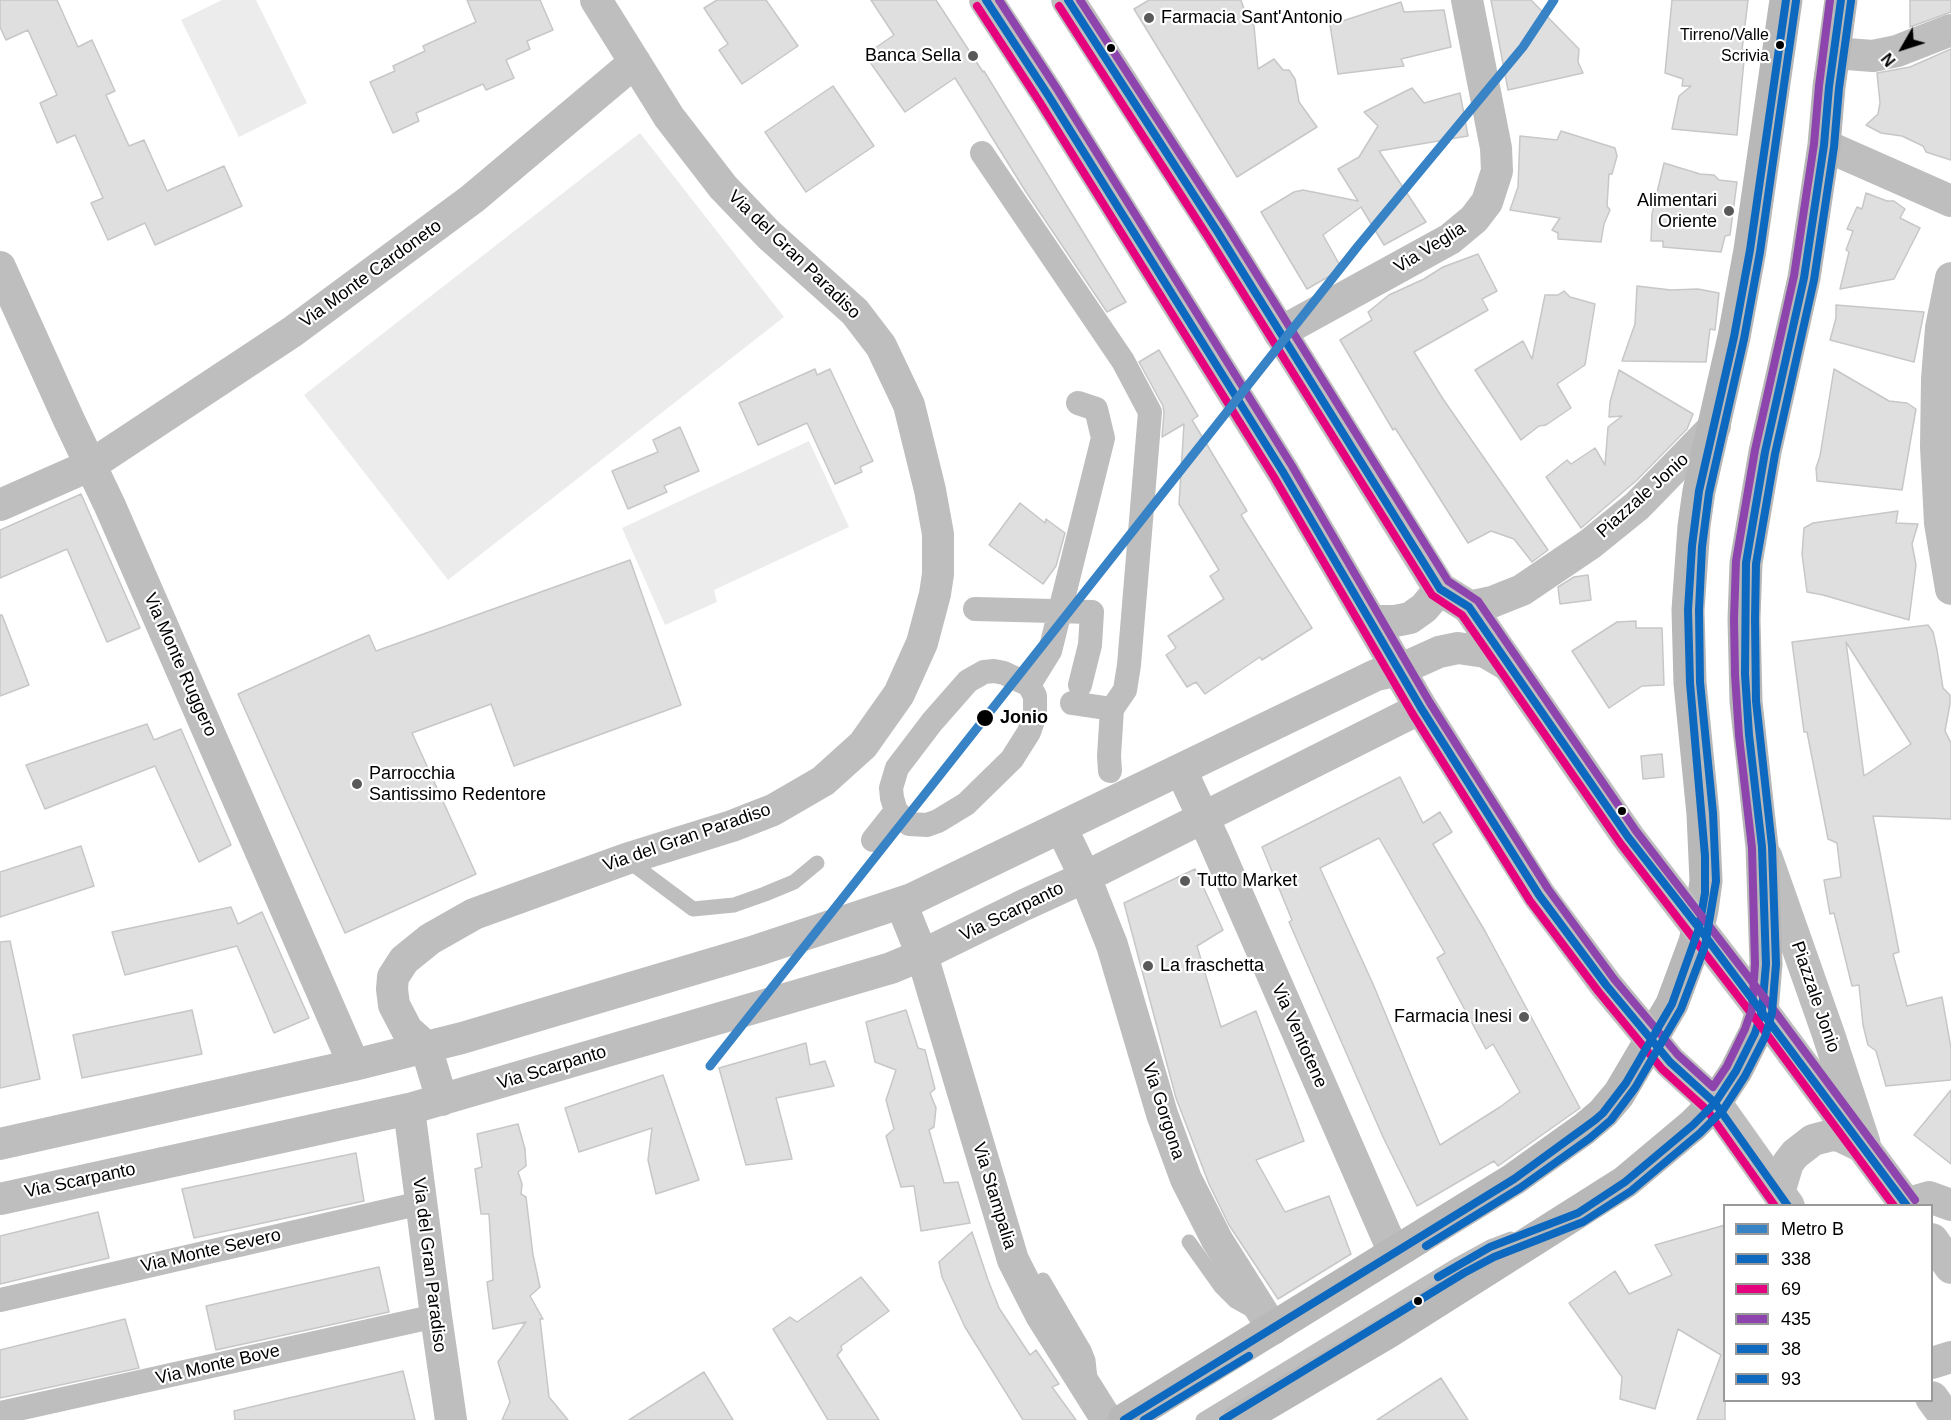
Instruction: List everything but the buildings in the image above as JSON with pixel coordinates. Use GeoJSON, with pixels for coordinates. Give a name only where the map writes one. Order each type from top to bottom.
{"type":"FeatureCollection","features":[{"type":"Feature","properties":{"kind":"main road"},"geometry":{"type":"LineString","coordinates":[[986,0],[1283,472],[1421,708],[1539,895],[1566,933],[1652,1040],[1675,1067],[1714,1103],[1784,1199]]}},
{"type":"Feature","properties":{"kind":"main road"},"geometry":{"type":"LineString","coordinates":[[1068,0],[1217,231],[1440,589],[1469,607],[1628,837],[1762,1011],[1905,1204]]}},
{"type":"Feature","properties":{"kind":"main road"},"geometry":{"type":"LineString","coordinates":[[1715,426],[1750,250],[1786,0]]}},
{"type":"Feature","properties":{"kind":"main road","name":"Piazzale Jonio"},"geometry":{"type":"LineString","coordinates":[[1239,1420],[1379,1338],[1625,1182],[1693,1125],[1714,1103],[1730,1081],[1755,1033],[1762,1011],[1766,977],[1762,847],[1747,713],[1744,610],[1749,543],[1765,452],[1804,278],[1824,145],[1841,0]]}},
{"type":"Feature","properties":{"kind":"main road","name":"Piazzale Jonio"},"geometry":{"type":"LineString","coordinates":[[1124,1420],[1270,1324],[1394,1253],[1514,1179],[1590,1125],[1619,1094],[1652,1040],[1672,1004],[1699,928],[1705,893],[1705,856],[1690,683],[1688,610],[1699,491],[1715,426]]}},
{"type":"Feature","properties":{"kind":"main road","name":"Piazzale Jonio"},"geometry":{"type":"LineString","coordinates":[[1762,847],[1828,1033],[1865,1148]]}},
{"type":"Feature","properties":{"kind":"main road"},"geometry":{"type":"LineString","coordinates":[[1933,1241],[1951,1267]]}},
{"type":"Feature","properties":{"kind":"main road"},"geometry":{"type":"LineString","coordinates":[[1933,1399],[1948,1420]]}},
{"type":"Feature","properties":{"kind":"street","name":"Via del Gran Paradiso"},"geometry":{"type":"LineString","coordinates":[[442,1100],[426,1047],[402,1023],[392,997],[393,977],[399,965],[416,949],[445,929],[486,910],[626,859],[732,826],[773,810],[823,781],[840,768],[874,732],[907,680],[930,618],[937,584],[939,559],[935,516],[915,426],[898,378],[881,346],[855,312],[769,235],[729,194],[669,117],[596,0]]}},
{"type":"Feature","properties":{"kind":"street","name":"Via Veglia"},"geometry":{"type":"LineString","coordinates":[[1279,333],[1450,239],[1474,219],[1487,202],[1497,171],[1496,148],[1467,0]]}},
{"type":"Feature","properties":{"kind":"street"},"geometry":{"type":"LineString","coordinates":[[1834,53],[1874,56],[1898,51],[1951,30]]}},
{"type":"Feature","properties":{"kind":"street","name":"Via Monte Cardoneto"},"geometry":{"type":"LineString","coordinates":[[0,505],[91,465],[292,332],[379,270],[472,199],[635,62]]}},
{"type":"Feature","properties":{"kind":"street"},"geometry":{"type":"LineString","coordinates":[[1824,145],[1951,201]]}},
{"type":"Feature","properties":{"kind":"street"},"geometry":{"type":"LineString","coordinates":[[982,153],[1123,361],[1150,412],[1129,665],[1125,690],[1112,709],[1110,771]]}},
{"type":"Feature","properties":{"kind":"street","name":"Via Monte Ruggero"},"geometry":{"type":"LineString","coordinates":[[0,267],[91,465],[354,1065]]}},
{"type":"Feature","properties":{"kind":"street"},"geometry":{"type":"LineString","coordinates":[[1951,278],[1941,328],[1936,428],[1940,523],[1951,589]]}},
{"type":"Feature","properties":{"kind":"street"},"geometry":{"type":"LineString","coordinates":[[1029,685],[1050,651],[1103,438],[1096,409],[1078,404]]}},
{"type":"Feature","properties":{"kind":"street","name":"Piazzale Jonio"},"geometry":{"type":"LineString","coordinates":[[1469,607],[1492,602],[1522,590],[1590,544],[1637,506],[1715,426]]}},
{"type":"Feature","properties":{"kind":"street"},"geometry":{"type":"LineString","coordinates":[[1372,621],[1395,621],[1410,618],[1424,608],[1440,589]]}},
{"type":"Feature","properties":{"kind":"street"},"geometry":{"type":"LineString","coordinates":[[975,609],[1092,612],[1090,645],[1076,694],[1112,709]]}},
{"type":"Feature","properties":{"kind":"street"},"geometry":{"type":"LineString","coordinates":[[0,1144],[426,1047],[744,954],[902,903],[1383,672],[1399,670],[1439,652],[1458,648],[1485,652],[1509,666]]}},
{"type":"Feature","properties":{"kind":"street"},"geometry":{"type":"LineString","coordinates":[[994,671],[1004,673],[1029,685],[1035,696],[1036,706],[1029,732],[1012,759],[980,791],[950,815],[927,825],[909,824],[896,811],[891,788],[897,768],[932,722],[968,681],[984,672],[994,671]]}},
{"type":"Feature","properties":{"kind":"street","name":"Via Scarpanto"},"geometry":{"type":"LineString","coordinates":[[0,1198],[409,1109],[863,977],[922,955],[1086,877],[1421,708]]}},
{"type":"Feature","properties":{"kind":"street","name":"Via Ventotene"},"geometry":{"type":"LineString","coordinates":[[1181,770],[1394,1253]]}},
{"type":"Feature","properties":{"kind":"street"},"geometry":{"type":"LineString","coordinates":[[873,840],[896,811]]}},
{"type":"Feature","properties":{"kind":"street","name":"Via Scarpanto"},"geometry":{"type":"LineString","coordinates":[[1061,827],[1086,877]]}},
{"type":"Feature","properties":{"kind":"street","name":"Via Gorgona"},"geometry":{"type":"LineString","coordinates":[[1086,877],[1114,954],[1162,1114],[1186,1179],[1216,1240],[1270,1324]]}},
{"type":"Feature","properties":{"kind":"street","name":"Via Stampalia"},"geometry":{"type":"LineString","coordinates":[[902,903],[922,955],[1013,1260],[1035,1305],[1099,1408]]}},
{"type":"Feature","properties":{"kind":"street","name":"Via del Gran Paradiso"},"geometry":{"type":"LineString","coordinates":[[409,1109],[451,1420]]}},
{"type":"Feature","properties":{"kind":"street"},"geometry":{"type":"LineString","coordinates":[[1784,1199],[1788,1164],[1795,1154],[1813,1140],[1832,1135],[1840,1136],[1865,1148]]}},
{"type":"Feature","properties":{"kind":"street"},"geometry":{"type":"LineString","coordinates":[[1909,1204],[1929,1197],[1951,1205]]}},
{"type":"Feature","properties":{"kind":"street","name":"Via Monte Severo"},"geometry":{"type":"LineString","coordinates":[[0,1300],[422,1203]]}},
{"type":"Feature","properties":{"kind":"street","name":"Via Monte Bove"},"geometry":{"type":"LineString","coordinates":[[0,1413],[436,1316]]}},
{"type":"Feature","properties":{"kind":"street"},"geometry":{"type":"LineString","coordinates":[[1933,1363],[1951,1357]]}},
{"type":"Feature","properties":{"kind":"lane"},"geometry":{"type":"LineString","coordinates":[[626,859],[693,909],[734,905],[765,894],[794,882],[817,863]]}},
{"type":"Feature","properties":{"kind":"lane"},"geometry":{"type":"LineString","coordinates":[[1203,1420],[1459,1264],[1490,1247],[1578,1213]]}},
{"type":"Feature","properties":{"kind":"lane"},"geometry":{"type":"LineString","coordinates":[[1189,1242],[1221,1287],[1270,1324]]}},
{"type":"Feature","properties":{"kind":"lane"},"geometry":{"type":"LineString","coordinates":[[1043,1280],[1084,1350],[1099,1408]]}},
{"type":"Feature","properties":{"kind":"shaded area"},"geometry":{"type":"Polygon","coordinates":[[[222,0],[256,0],[307,103],[239,137],[181,20],[222,0]]]}},
{"type":"Feature","properties":{"kind":"shaded area"},"geometry":{"type":"Polygon","coordinates":[[[640,133],[784,317],[448,580],[304,395],[640,133]]]}},
{"type":"Feature","properties":{"kind":"shaded area"},"geometry":{"type":"Polygon","coordinates":[[[809,441],[849,527],[714,590],[717,602],[665,625],[622,528],[809,441]]]}},
{"type":"Feature","properties":{"kind":"metro line","name":"B"},"geometry":{"type":"LineString","coordinates":[[710,1066],[1358,246],[1523,47],[1554,0]]}},
{"type":"Feature","properties":{"kind":"transit line","name":"338"},"geometry":{"type":"LineString","coordinates":[[986,0],[1048,95],[1283,472],[1421,708],[1539,895],[1606,985],[1670,1062],[1715,1103]]}},
{"type":"Feature","properties":{"kind":"transit line","name":"435"},"geometry":{"type":"LineString","coordinates":[[999,0],[1292,466],[1430,703],[1548,889],[1614,979],[1678,1055],[1713,1087],[1727,1066],[1752,1009],[1755,964],[1752,848],[1739,736],[1735,675],[1736,561],[1755,450],[1794,276],[1814,144],[1830,0]]}},
{"type":"Feature","properties":{"kind":"transit line","name":"338"},"geometry":{"type":"LineString","coordinates":[[1068,0],[1217,231],[1440,589],[1469,607],[1628,837],[1699,928]]}},
{"type":"Feature","properties":{"kind":"transit line","name":"435"},"geometry":{"type":"LineString","coordinates":[[1080,0],[1226,225],[1448,581],[1478,601],[1636,831],[1770,1005],[1915,1200]]}},
{"type":"Feature","properties":{"kind":"transit line","name":"338"},"geometry":{"type":"LineString","coordinates":[[1699,928],[1705,893],[1705,856],[1690,683],[1688,610],[1692,546],[1699,491],[1734,337],[1750,250],[1786,0]]}},
{"type":"Feature","properties":{"kind":"transit line","name":"338"},"geometry":{"type":"LineString","coordinates":[[1715,1103],[1736,1071],[1755,1033],[1762,1011],[1766,964],[1762,847],[1749,735],[1745,674],[1746,563],[1765,452],[1804,278],[1824,145],[1841,0]]}},
{"type":"Feature","properties":{"kind":"transit line","name":"38"},"geometry":{"type":"LineString","coordinates":[[1426,1246],[1520,1188],[1590,1138],[1611,1120],[1635,1088],[1681,1009],[1705,946],[1716,881],[1713,813],[1700,682],[1699,610],[1702,547],[1709,493],[1744,339],[1760,252],[1796,1]]}},
{"type":"Feature","properties":{"kind":"transit line","name":"38"},"geometry":{"type":"LineString","coordinates":[[1223,1420],[1464,1273],[1494,1257],[1583,1222],[1631,1191],[1700,1133],[1723,1110],[1745,1076],[1765,1037],[1772,1013],[1776,964],[1772,846],[1756,701],[1756,564],[1775,454],[1814,280],[1834,147],[1839,88],[1851,1]]}},
{"type":"Feature","properties":{"kind":"transit line","name":"69"},"geometry":{"type":"LineString","coordinates":[[977,6],[1274,477],[1412,713],[1530,901],[1598,991],[1662,1069],[1707,1110],[1774,1204]]}},
{"type":"Feature","properties":{"kind":"transit line","name":"69"},"geometry":{"type":"LineString","coordinates":[[1059,6],[1208,237],[1432,595],[1462,615],[1620,843],[1754,1017],[1893,1204]]}},
{"type":"Feature","properties":{"kind":"transit line","name":"93"},"geometry":{"type":"LineString","coordinates":[[1699,928],[1906,1204]]}},
{"type":"Feature","properties":{"kind":"transit line","name":"93"},"geometry":{"type":"LineString","coordinates":[[1124,1420],[1514,1179],[1595,1120],[1626,1083],[1672,1004],[1699,928]]}},
{"type":"Feature","properties":{"kind":"transit line","name":"93"},"geometry":{"type":"LineString","coordinates":[[1438,1277],[1490,1247],[1578,1213],[1625,1182],[1693,1125],[1715,1103],[1787,1204]]}},
{"type":"Feature","properties":{"kind":"transit line","name":"38"},"geometry":{"type":"LineString","coordinates":[[1144,1420],[1249,1356]]}},
{"type":"Feature","properties":{"kind":"place","name":"Farmacia Sant'Antonio"},"geometry":{"type":"Point","coordinates":[1149,18]}},
{"type":"Feature","properties":{"kind":"place","name":"Tirreno/Valle Scrivia"},"geometry":{"type":"Point","coordinates":[1780,45]}},
{"type":"Feature","properties":{"kind":"place","name":"Banca Sella"},"geometry":{"type":"Point","coordinates":[973,56]}},
{"type":"Feature","properties":{"kind":"place","name":"Alimentari Oriente"},"geometry":{"type":"Point","coordinates":[1729,211]}},
{"type":"Feature","properties":{"kind":"place","name":"Jonio"},"geometry":{"type":"Point","coordinates":[985,718]}},
{"type":"Feature","properties":{"kind":"place","name":"Parrocchia Santissimo Redentore"},"geometry":{"type":"Point","coordinates":[357,784]}},
{"type":"Feature","properties":{"kind":"place","name":"Tutto Market"},"geometry":{"type":"Point","coordinates":[1185,881]}},
{"type":"Feature","properties":{"kind":"place","name":"La fraschetta"},"geometry":{"type":"Point","coordinates":[1148,966]}},
{"type":"Feature","properties":{"kind":"place","name":"Farmacia Inesi"},"geometry":{"type":"Point","coordinates":[1524,1017]}}]}
